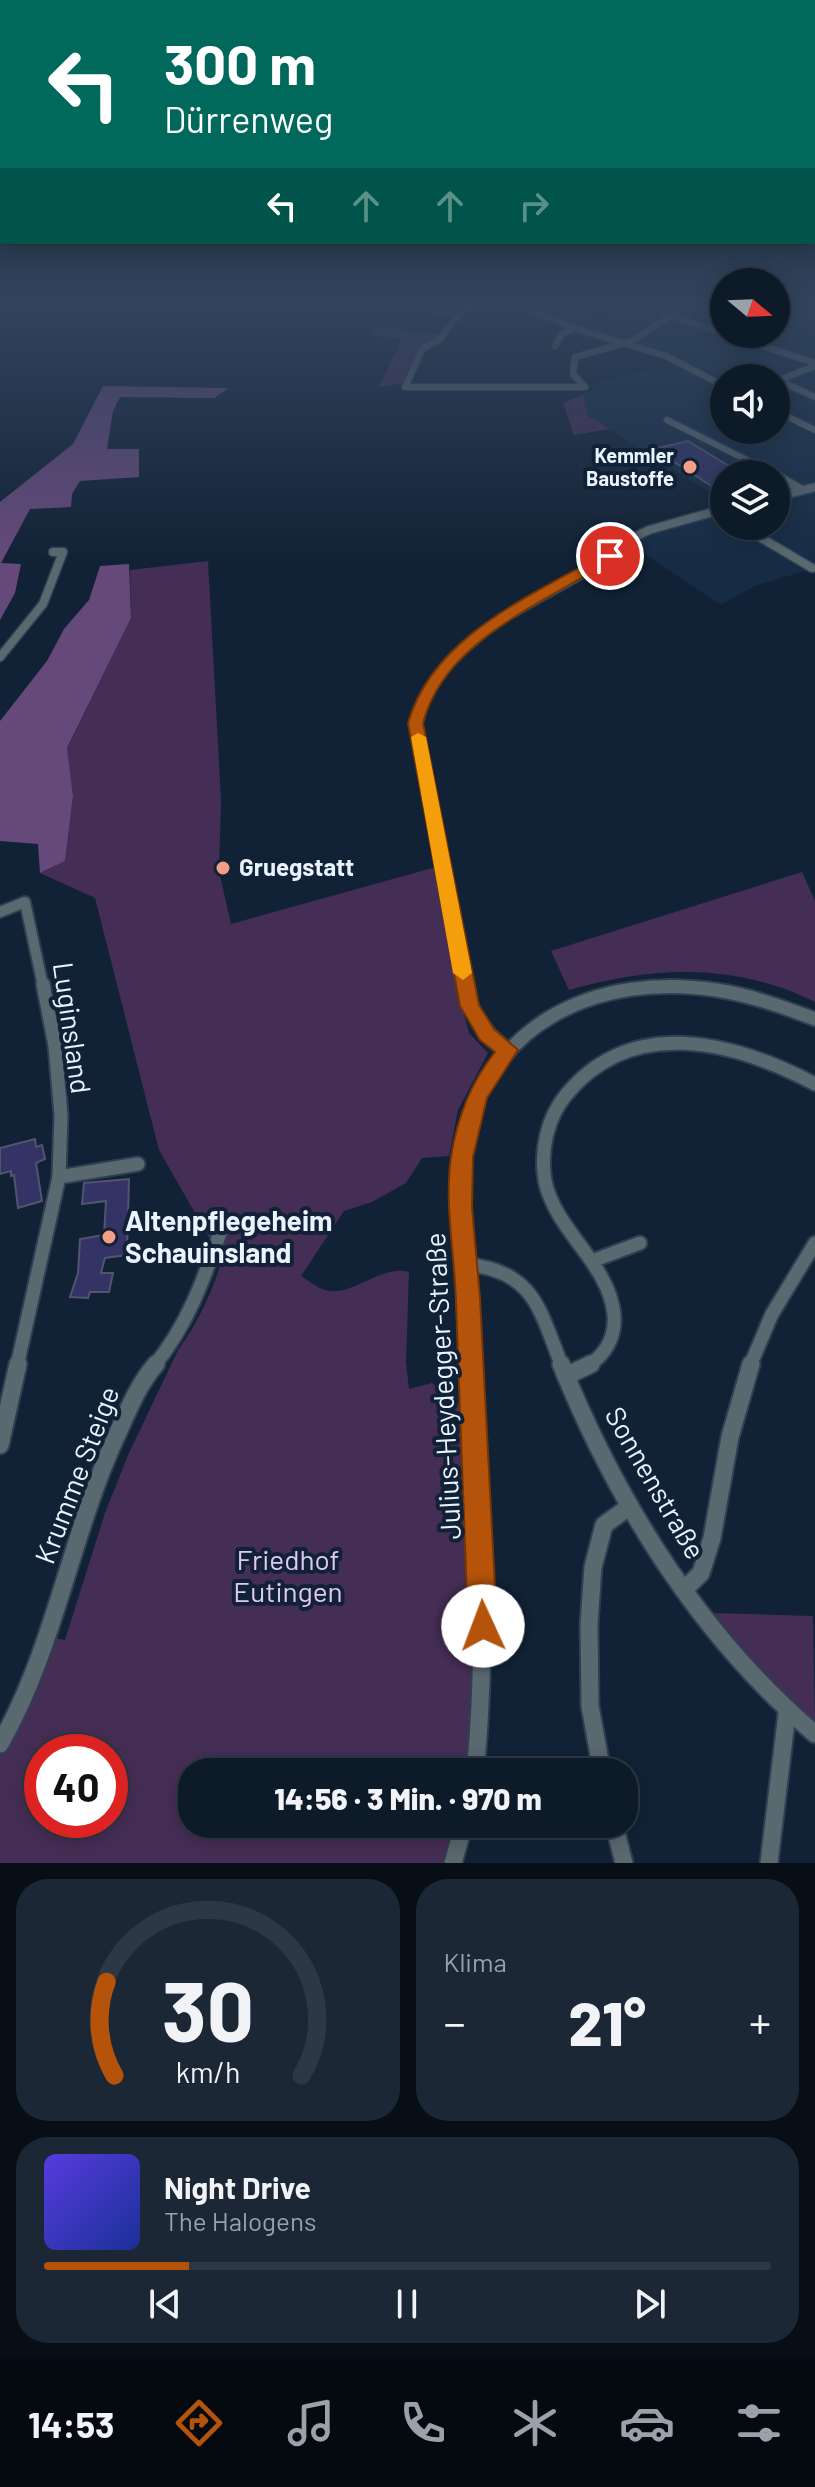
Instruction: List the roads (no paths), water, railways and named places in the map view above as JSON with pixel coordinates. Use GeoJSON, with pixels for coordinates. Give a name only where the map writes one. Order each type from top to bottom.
{"type":"FeatureCollection","features":[{"type":"Feature","properties":{"kind":"street"},"geometry":{"type":"LineString","coordinates":[[790,418],[815,430]]}},
{"type":"Feature","properties":{"kind":"street"},"geometry":{"type":"LineString","coordinates":[[667,420],[747,460]]}},
{"type":"Feature","properties":{"kind":"street"},"geometry":{"type":"LineString","coordinates":[[790,483],[802,490]]}},
{"type":"Feature","properties":{"kind":"street"},"geometry":{"type":"LineString","coordinates":[[790,493],[815,487]]}},
{"type":"Feature","properties":{"kind":"street"},"geometry":{"type":"LineString","coordinates":[[508,1050],[487,1035],[469,1006],[415,723],[417,712],[451,661],[495,623],[597,566],[631,539],[672,521],[710,512]]}},
{"type":"Feature","properties":{"kind":"street"},"geometry":{"type":"LineString","coordinates":[[765,540],[812,568]]}},
{"type":"Feature","properties":{"kind":"street"},"geometry":{"type":"LineString","coordinates":[[0,657],[43,604],[63,552],[53,552]]}},
{"type":"Feature","properties":{"kind":"street","name":"Luginsland"},"geometry":{"type":"LineString","coordinates":[[0,912],[25,902],[55,1046],[61,1115],[59,1177],[0,1445]]}},
{"type":"Feature","properties":{"kind":"street","name":"Julius-Heydegger-Straße"},"geometry":{"type":"LineString","coordinates":[[477,1758],[484,1657],[461,1194],[462,1157],[468,1125],[489,1074],[526,1032],[573,1003],[594,995],[650,985],[708,987],[739,992],[815,1019]]}},
{"type":"Feature","properties":{"kind":"street"},"geometry":{"type":"LineString","coordinates":[[566,1376],[585,1370],[604,1355],[612,1340],[612,1300],[606,1280],[558,1220],[545,1182],[543,1158],[546,1135],[563,1096],[591,1067],[609,1056],[653,1044],[700,1043],[765,1058],[815,1084]]}},
{"type":"Feature","properties":{"kind":"street"},"geometry":{"type":"LineString","coordinates":[[59,1177],[138,1164]]}},
{"type":"Feature","properties":{"kind":"street","name":"Krumme Steige"},"geometry":{"type":"LineString","coordinates":[[0,1744],[22,1706],[94,1486],[142,1381],[171,1346],[196,1300],[220,1233]]}},
{"type":"Feature","properties":{"kind":"street"},"geometry":{"type":"LineString","coordinates":[[592,1261],[640,1243]]}},
{"type":"Feature","properties":{"kind":"street"},"geometry":{"type":"LineString","coordinates":[[684,1590],[701,1573],[712,1538],[730,1437],[747,1374],[772,1314],[815,1243]]}},
{"type":"Feature","properties":{"kind":"street","name":"Sonnenstraße"},"geometry":{"type":"LineString","coordinates":[[465,1264],[500,1270],[526,1287],[542,1314],[592,1435],[630,1506],[684,1590],[787,1713],[815,1734]]}},
{"type":"Feature","properties":{"kind":"street"},"geometry":{"type":"LineString","coordinates":[[599,1758],[591,1725],[589,1615],[596,1546],[602,1527],[613,1515],[630,1506]]}},
{"type":"Feature","properties":{"kind":"street"},"geometry":{"type":"LineString","coordinates":[[769,1863],[787,1713]]}},
{"type":"Feature","properties":{"kind":"street"},"geometry":{"type":"LineString","coordinates":[[453,1863],[460,1838]]}},
{"type":"Feature","properties":{"kind":"street"},"geometry":{"type":"LineString","coordinates":[[618,1838],[624,1863]]}},
{"type":"Feature","properties":{"kind":"place","name":"Kemmler Baustoffe"},"geometry":{"type":"Point","coordinates":[690,467]}},
{"type":"Feature","properties":{"kind":"place","name":"Gruegstatt"},"geometry":{"type":"Point","coordinates":[223,868]}},
{"type":"Feature","properties":{"kind":"place","name":"Altenpflegeheim Schauinsland"},"geometry":{"type":"Point","coordinates":[109,1237]}},
{"type":"Feature","properties":{"kind":"park label","name":"Friedhof Eutingen"},"geometry":{"type":"Point","coordinates":[288,1576]}}]}
